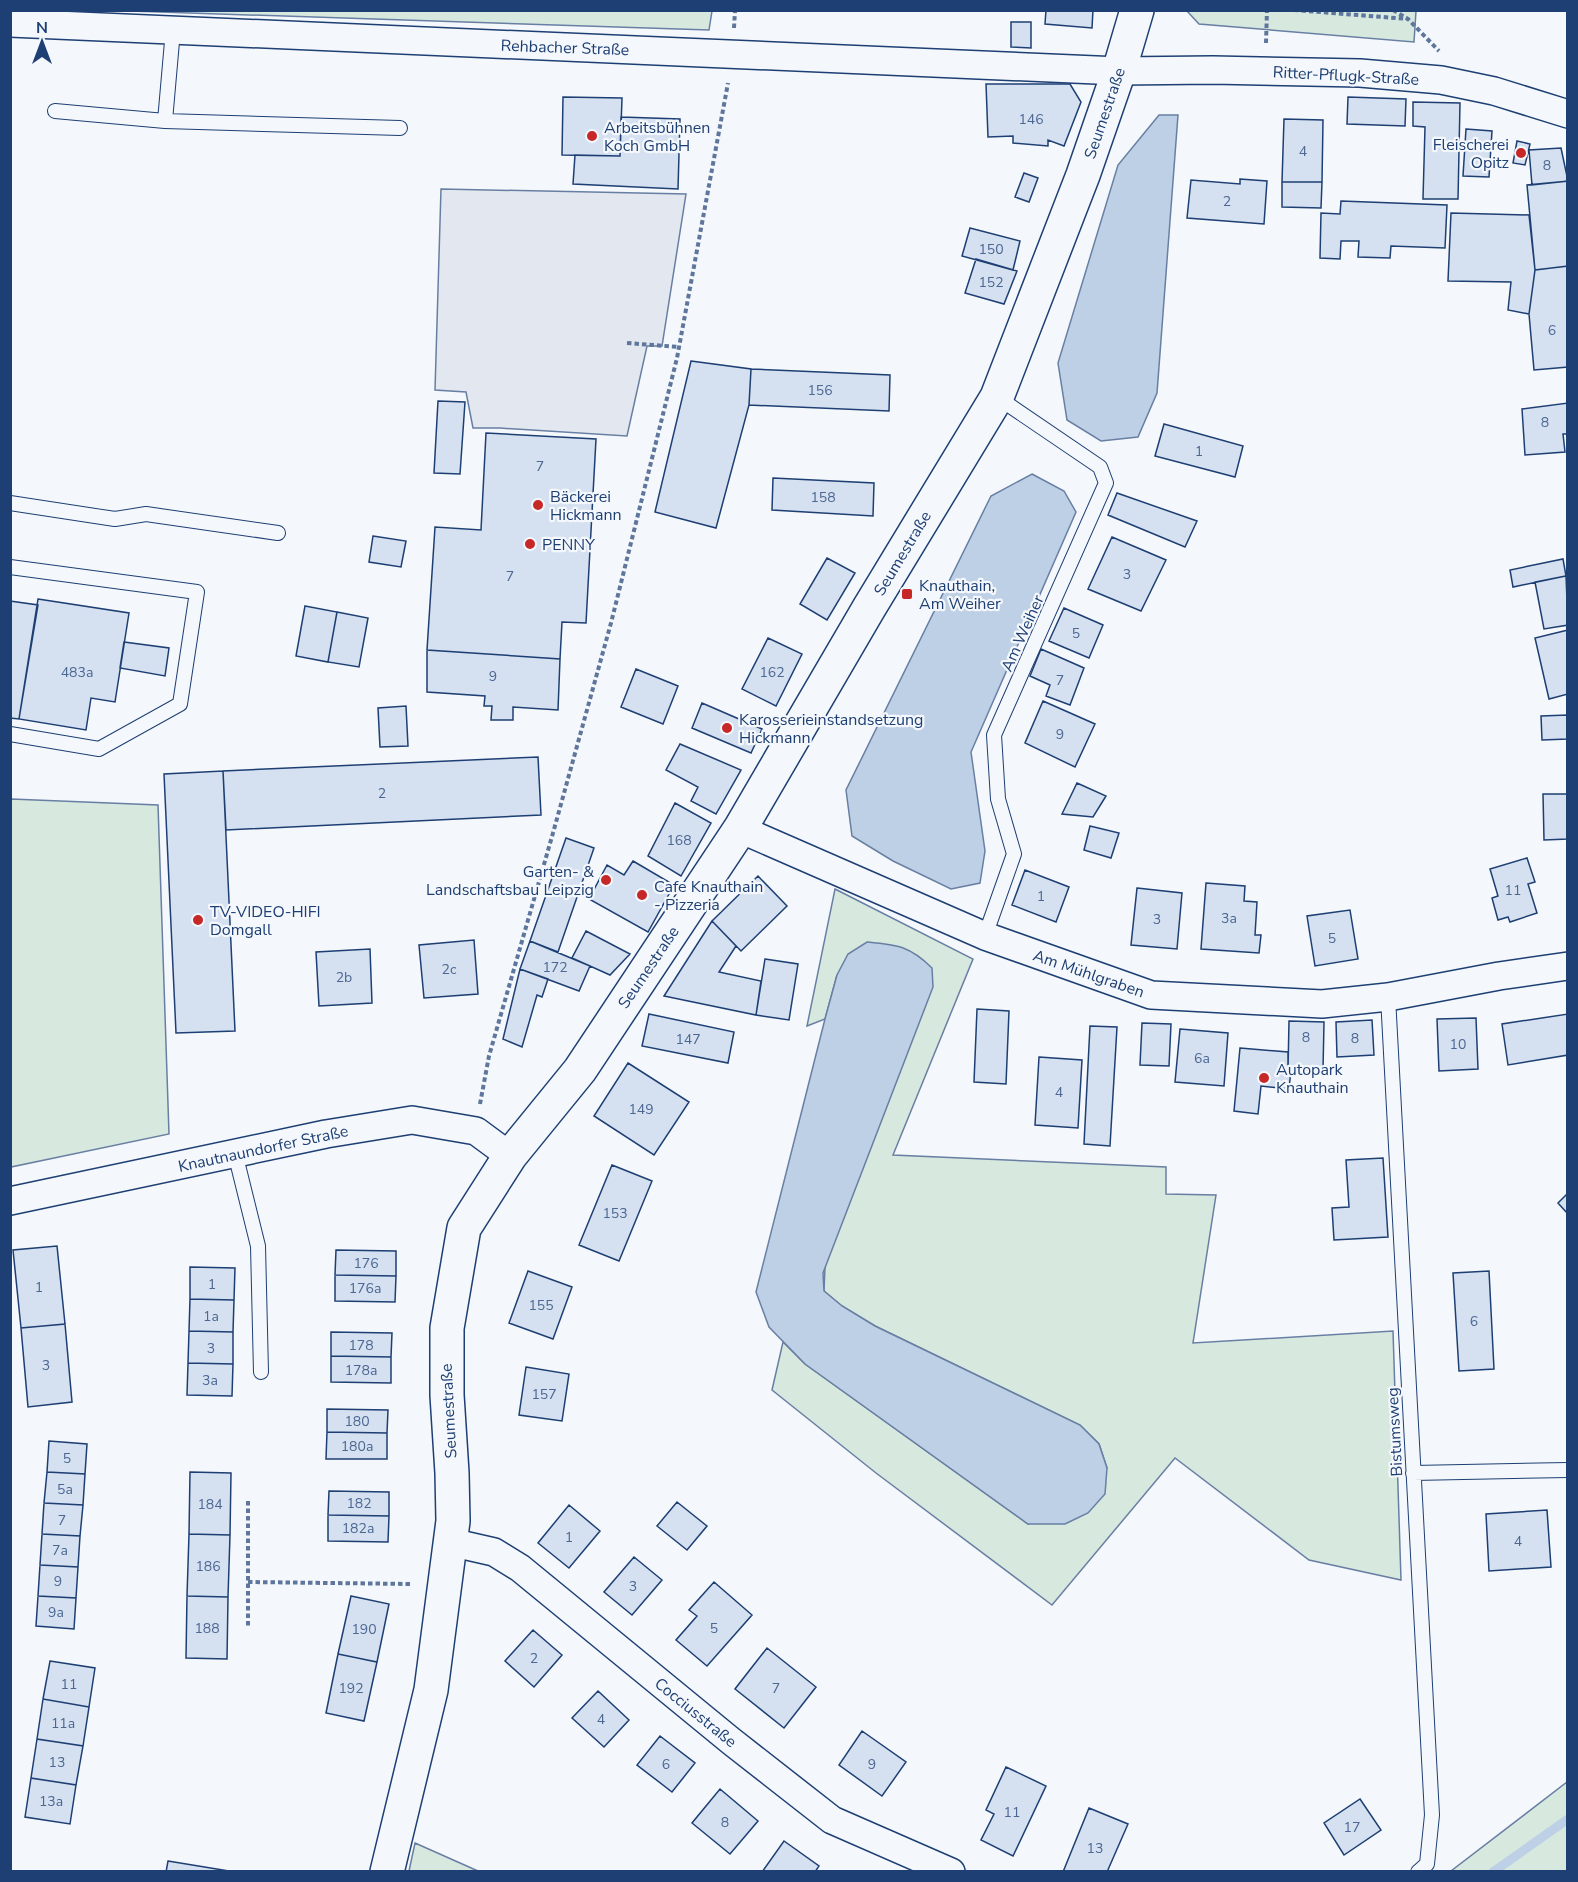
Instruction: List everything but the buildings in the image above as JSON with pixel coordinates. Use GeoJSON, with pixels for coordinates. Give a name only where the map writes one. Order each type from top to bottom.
{"type":"FeatureCollection","features":[{"type":"Feature","properties":{"kind":"street","name":"Seumestraße"},"geometry":{"type":"LineString","coordinates":[[387,1872],[431,1690],[445,1584],[452,1509],[447,1395],[447,1328],[464,1228],[510,1156],[580,1070],[740,829],[869,608],[997,397],[1083,175],[1119,71],[1137,10]]}},
{"type":"Feature","properties":{"kind":"street","name":"Rehbacher Straße"},"geometry":{"type":"LineString","coordinates":[[10,23],[1119,71]]}},
{"type":"Feature","properties":{"kind":"street","name":"Ritter-Pflugk-Straße"},"geometry":{"type":"LineString","coordinates":[[1119,71],[1360,73],[1440,80],[1494,91],[1568,114]]}},
{"type":"Feature","properties":{"kind":"street","name":"Am Mühlgraben"},"geometry":{"type":"LineString","coordinates":[[740,829],[985,936],[1150,995],[1322,1004],[1388,998],[1499,976],[1568,966]]}},
{"type":"Feature","properties":{"kind":"street","name":"Knautnaundorfer Straße"},"geometry":{"type":"LineString","coordinates":[[10,1202],[326,1134],[412,1120],[476,1131],[510,1156]]}},
{"type":"Feature","properties":{"kind":"street","name":"Cocciusstraße"},"geometry":{"type":"LineString","coordinates":[[450,1542],[494,1552],[520,1568],[731,1741],[832,1820],[951,1872]]}},
{"type":"Feature","properties":{"kind":"lane"},"geometry":{"type":"LineString","coordinates":[[165,121],[173,30]]}},
{"type":"Feature","properties":{"kind":"lane"},"geometry":{"type":"LineString","coordinates":[[56,111],[165,121],[400,128]]}},
{"type":"Feature","properties":{"kind":"lane","name":"Am Weiher"},"geometry":{"type":"LineString","coordinates":[[985,936],[1014,854],[998,799],[994,735],[1106,483],[1100,467],[997,397]]}},
{"type":"Feature","properties":{"kind":"lane"},"geometry":{"type":"LineString","coordinates":[[10,503],[115,519],[146,514],[278,533]]}},
{"type":"Feature","properties":{"kind":"lane"},"geometry":{"type":"LineString","coordinates":[[10,567],[197,592],[180,704],[99,749],[10,734]]}},
{"type":"Feature","properties":{"kind":"lane","name":"Bistumsweg"},"geometry":{"type":"LineString","coordinates":[[1388,998],[1432,1815],[1422,1868]]}},
{"type":"Feature","properties":{"kind":"lane"},"geometry":{"type":"LineString","coordinates":[[236,1153],[258,1246],[261,1372]]}},
{"type":"Feature","properties":{"kind":"lane"},"geometry":{"type":"LineString","coordinates":[[1413,1473],[1568,1470]]}},
{"type":"Feature","properties":{"kind":"path"},"geometry":{"type":"LineString","coordinates":[[1294,10],[1408,19]]}},
{"type":"Feature","properties":{"kind":"path"},"geometry":{"type":"LineString","coordinates":[[1393,10],[1408,19],[1442,54],[1458,84]]}},
{"type":"Feature","properties":{"kind":"path"},"geometry":{"type":"LineString","coordinates":[[476,1131],[489,1056],[611,623],[679,347],[726,95]]}},
{"type":"Feature","properties":{"kind":"path"},"geometry":{"type":"LineString","coordinates":[[627,343],[679,347]]}},
{"type":"Feature","properties":{"kind":"path"},"geometry":{"type":"LineString","coordinates":[[248,1501],[248,1628]]}},
{"type":"Feature","properties":{"kind":"path"},"geometry":{"type":"LineString","coordinates":[[248,1582],[445,1584]]}},
{"type":"Feature","properties":{"kind":"shaded area"},"geometry":{"type":"Polygon","coordinates":[[[712,10],[709,30],[130,11],[712,10]]]}},
{"type":"Feature","properties":{"kind":"shaded area"},"geometry":{"type":"Polygon","coordinates":[[[1187,11],[1416,11],[1414,42],[1199,24],[1187,11]]]}},
{"type":"Feature","properties":{"kind":"shaded area"},"geometry":{"type":"Polygon","coordinates":[[[441,189],[686,194],[662,346],[647,346],[627,436],[473,428],[466,392],[435,390],[441,189]]]}},
{"type":"Feature","properties":{"kind":"shaded area"},"geometry":{"type":"Polygon","coordinates":[[[11,799],[158,805],[169,1134],[11,1167],[11,799]]]}},
{"type":"Feature","properties":{"kind":"shaded area"},"geometry":{"type":"Polygon","coordinates":[[[835,889],[973,959],[893,1155],[1166,1167],[1166,1194],[1216,1195],[1193,1343],[1393,1331],[1401,1580],[1309,1560],[1175,1458],[1052,1605],[876,1473],[772,1390],[783,1342],[805,1364],[1028,1524],[1107,1468],[1099,1444],[1080,1425],[875,1326],[842,1306],[824,1291],[837,975],[825,1019],[807,1026],[835,889]]]}},
{"type":"Feature","properties":{"kind":"shaded area"},"geometry":{"type":"Polygon","coordinates":[[[1567,1782],[1567,1871],[1451,1871],[1567,1782]]]}},
{"type":"Feature","properties":{"kind":"shaded area"},"geometry":{"type":"Polygon","coordinates":[[[415,1843],[478,1871],[409,1871],[415,1843]]]}},
{"type":"Feature","properties":{"kind":"water"},"geometry":{"type":"Polygon","coordinates":[[[1159,115],[1178,115],[1157,393],[1138,437],[1101,441],[1067,420],[1058,363],[1118,165],[1159,115]]]}},
{"type":"Feature","properties":{"kind":"water"},"geometry":{"type":"Polygon","coordinates":[[[1032,474],[1064,491],[1076,512],[971,752],[985,851],[980,883],[951,889],[893,861],[852,836],[846,790],[991,496],[1032,474]]]}},
{"type":"Feature","properties":{"kind":"water"},"geometry":{"type":"Polygon","coordinates":[[[867,942],[903,948],[917,955],[932,968],[933,987],[823,1273],[824,1291],[842,1306],[875,1326],[1080,1425],[1099,1444],[1107,1468],[1105,1494],[1088,1513],[1065,1524],[1028,1524],[805,1364],[769,1327],[756,1292],[837,975],[848,954],[867,942]]]}},
{"type":"Feature","properties":{"kind":"waterway"},"geometry":{"type":"LineString","coordinates":[[1493,1872],[1568,1819]]}},
{"type":"Feature","properties":{"kind":"place","name":"Arbeitsbühnen Koch GmbH"},"geometry":{"type":"Point","coordinates":[592,136]}},
{"type":"Feature","properties":{"kind":"place","name":"Fleischerei Opitz"},"geometry":{"type":"Point","coordinates":[1521,153]}},
{"type":"Feature","properties":{"kind":"place","name":"Bäckerei Hickmann"},"geometry":{"type":"Point","coordinates":[538,505]}},
{"type":"Feature","properties":{"kind":"place","name":"PENNY"},"geometry":{"type":"Point","coordinates":[530,544]}},
{"type":"Feature","properties":{"kind":"place","name":"Knauthain, Am Weiher"},"geometry":{"type":"Point","coordinates":[907,594]}},
{"type":"Feature","properties":{"kind":"place","name":"Karosserieinstandsetzung Hickmann"},"geometry":{"type":"Point","coordinates":[727,728]}},
{"type":"Feature","properties":{"kind":"place","name":"Garten- & Landschaftsbau Leipzig"},"geometry":{"type":"Point","coordinates":[606,880]}},
{"type":"Feature","properties":{"kind":"place","name":"Cafe Knauthain - Pizzeria"},"geometry":{"type":"Point","coordinates":[642,895]}},
{"type":"Feature","properties":{"kind":"place","name":"TV-VIDEO-HIFI Domgall"},"geometry":{"type":"Point","coordinates":[198,920]}},
{"type":"Feature","properties":{"kind":"place","name":"Autopark Knauthain"},"geometry":{"type":"Point","coordinates":[1264,1078]}}]}
